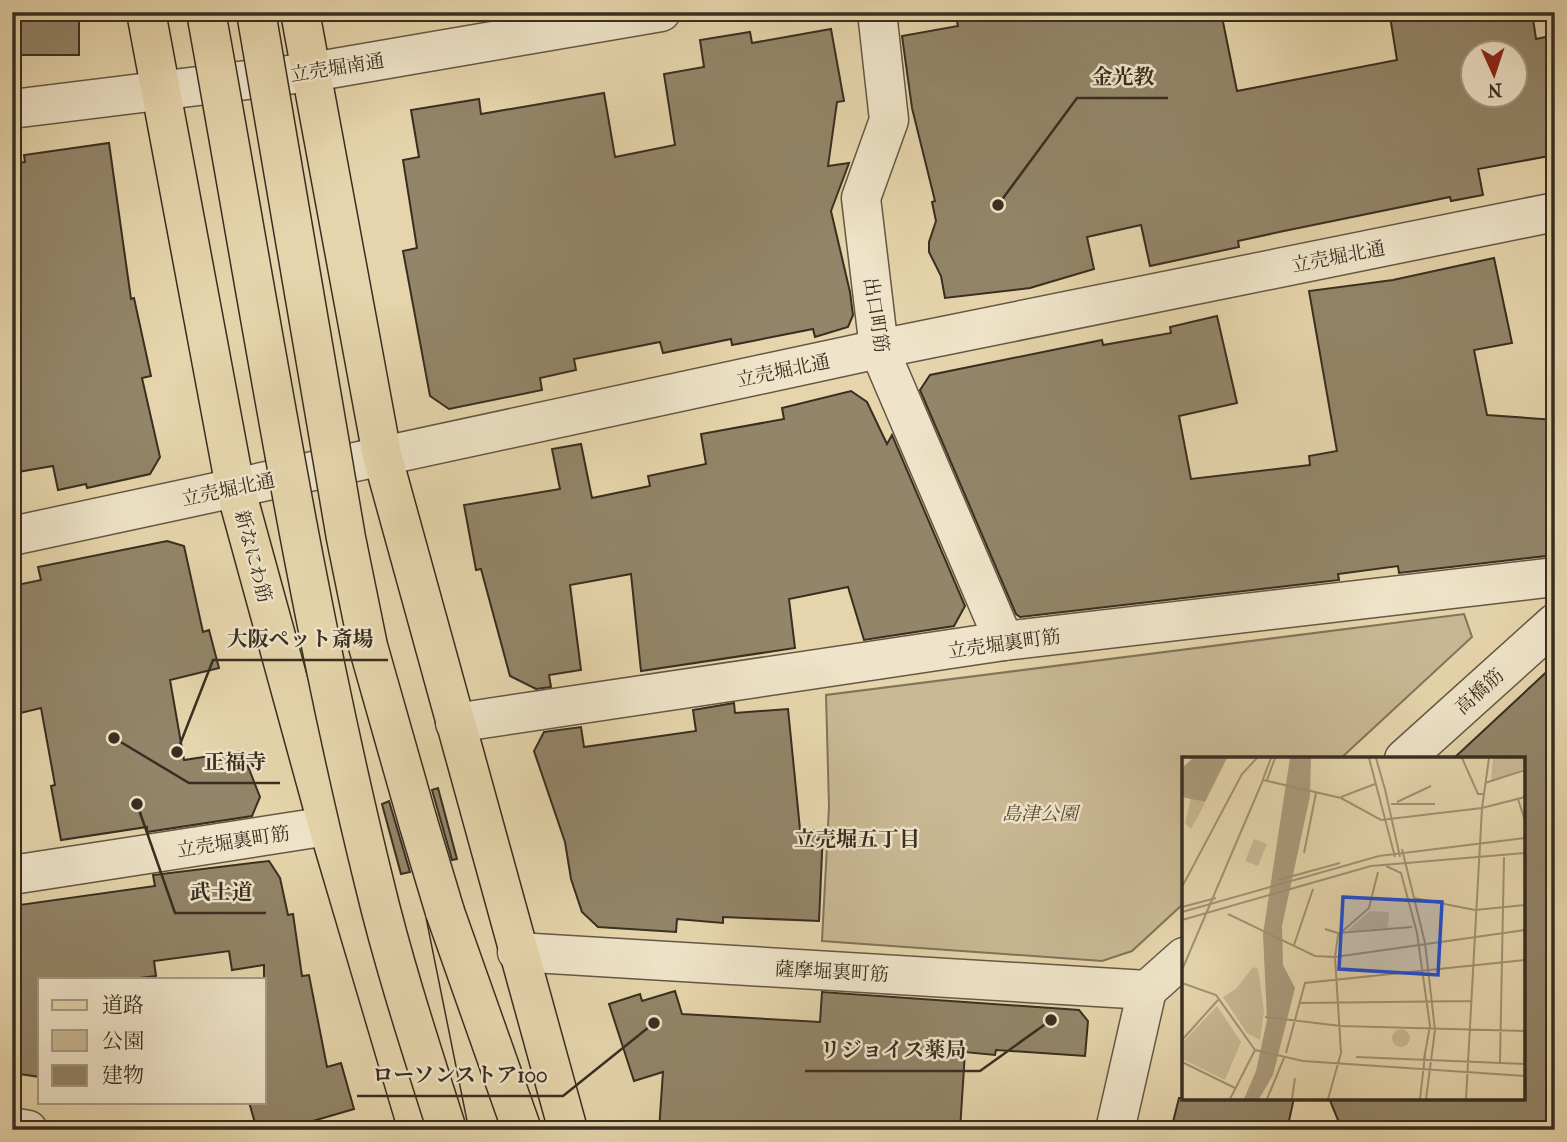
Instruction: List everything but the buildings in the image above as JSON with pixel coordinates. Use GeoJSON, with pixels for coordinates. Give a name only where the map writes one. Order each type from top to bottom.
{"type":"FeatureCollection","features":[{"type":"Feature","properties":{"kind":"main road","name":"新なにわ筋"},"geometry":{"type":"LineString","coordinates":[[146,12],[235,487],[328,826],[418,1130]]}},
{"type":"Feature","properties":{"kind":"main road"},"geometry":{"type":"LineString","coordinates":[[206,12],[346,766],[402,987],[447,1130]]}},
{"type":"Feature","properties":{"kind":"main road"},"geometry":{"type":"LineString","coordinates":[[256,12],[346,538],[368,646],[445,912],[522,1130]]}},
{"type":"Feature","properties":{"kind":"main road"},"geometry":{"type":"LineString","coordinates":[[300,12],[382,455],[568,1130]]}},
{"type":"Feature","properties":{"kind":"main road"},"geometry":{"type":"LineString","coordinates":[[445,912],[489,1130]]}},
{"type":"Feature","properties":{"kind":"street","name":"立売堀南通"},"geometry":{"type":"LineString","coordinates":[[12,108],[312,72],[608,16],[661,12]]}},
{"type":"Feature","properties":{"kind":"street","name":"出口町筋"},"geometry":{"type":"LineString","coordinates":[[877,12],[889,120],[861,198],[879,349],[1004,641]]}},
{"type":"Feature","properties":{"kind":"street","name":"立売堀北通"},"geometry":{"type":"LineString","coordinates":[[12,536],[879,349],[1555,212]]}},
{"type":"Feature","properties":{"kind":"street","name":"立売堀裏町筋"},"geometry":{"type":"LineString","coordinates":[[455,723],[1004,641],[1555,578]]}},
{"type":"Feature","properties":{"kind":"street","name":"高橋筋"},"geometry":{"type":"LineString","coordinates":[[1406,757],[1555,623]]}},
{"type":"Feature","properties":{"kind":"street","name":"立売堀裏町筋"},"geometry":{"type":"LineString","coordinates":[[12,875],[328,826]]}},
{"type":"Feature","properties":{"kind":"street","name":"薩摩堀裏町筋"},"geometry":{"type":"LineString","coordinates":[[517,952],[1147,990]]}},
{"type":"Feature","properties":{"kind":"street"},"geometry":{"type":"LineString","coordinates":[[1115,1130],[1147,990],[1182,959]]}},
{"type":"Feature","properties":{"kind":"street"},"geometry":{"type":"LineString","coordinates":[[12,1127],[28,1130]]}},
{"type":"Feature","properties":{"kind":"green space","name":"島津公園"},"geometry":{"type":"Polygon","coordinates":[[[1464,614],[1472,637],[1342,757],[1182,757],[1182,905],[1132,951],[1102,961],[822,941],[829,807],[826,695],[1464,614]]]}},
{"type":"Feature","properties":{"kind":"place","name":"金光教"},"geometry":{"type":"Point","coordinates":[998,205]}},
{"type":"Feature","properties":{"kind":"place","name":"正福寺"},"geometry":{"type":"Point","coordinates":[114,738]}},
{"type":"Feature","properties":{"kind":"place","name":"大阪ペット斎場"},"geometry":{"type":"Point","coordinates":[177,752]}},
{"type":"Feature","properties":{"kind":"place","name":"武士道"},"geometry":{"type":"Point","coordinates":[137,804]}},
{"type":"Feature","properties":{"kind":"place","name":"リジョイス薬局"},"geometry":{"type":"Point","coordinates":[1051,1020]}},
{"type":"Feature","properties":{"kind":"place","name":"ローソンストア100"},"geometry":{"type":"Point","coordinates":[654,1023]}},
{"type":"Feature","properties":{"kind":"district","name":"立売堀五丁目"},"geometry":{"type":"Point","coordinates":[857,839]}}]}
